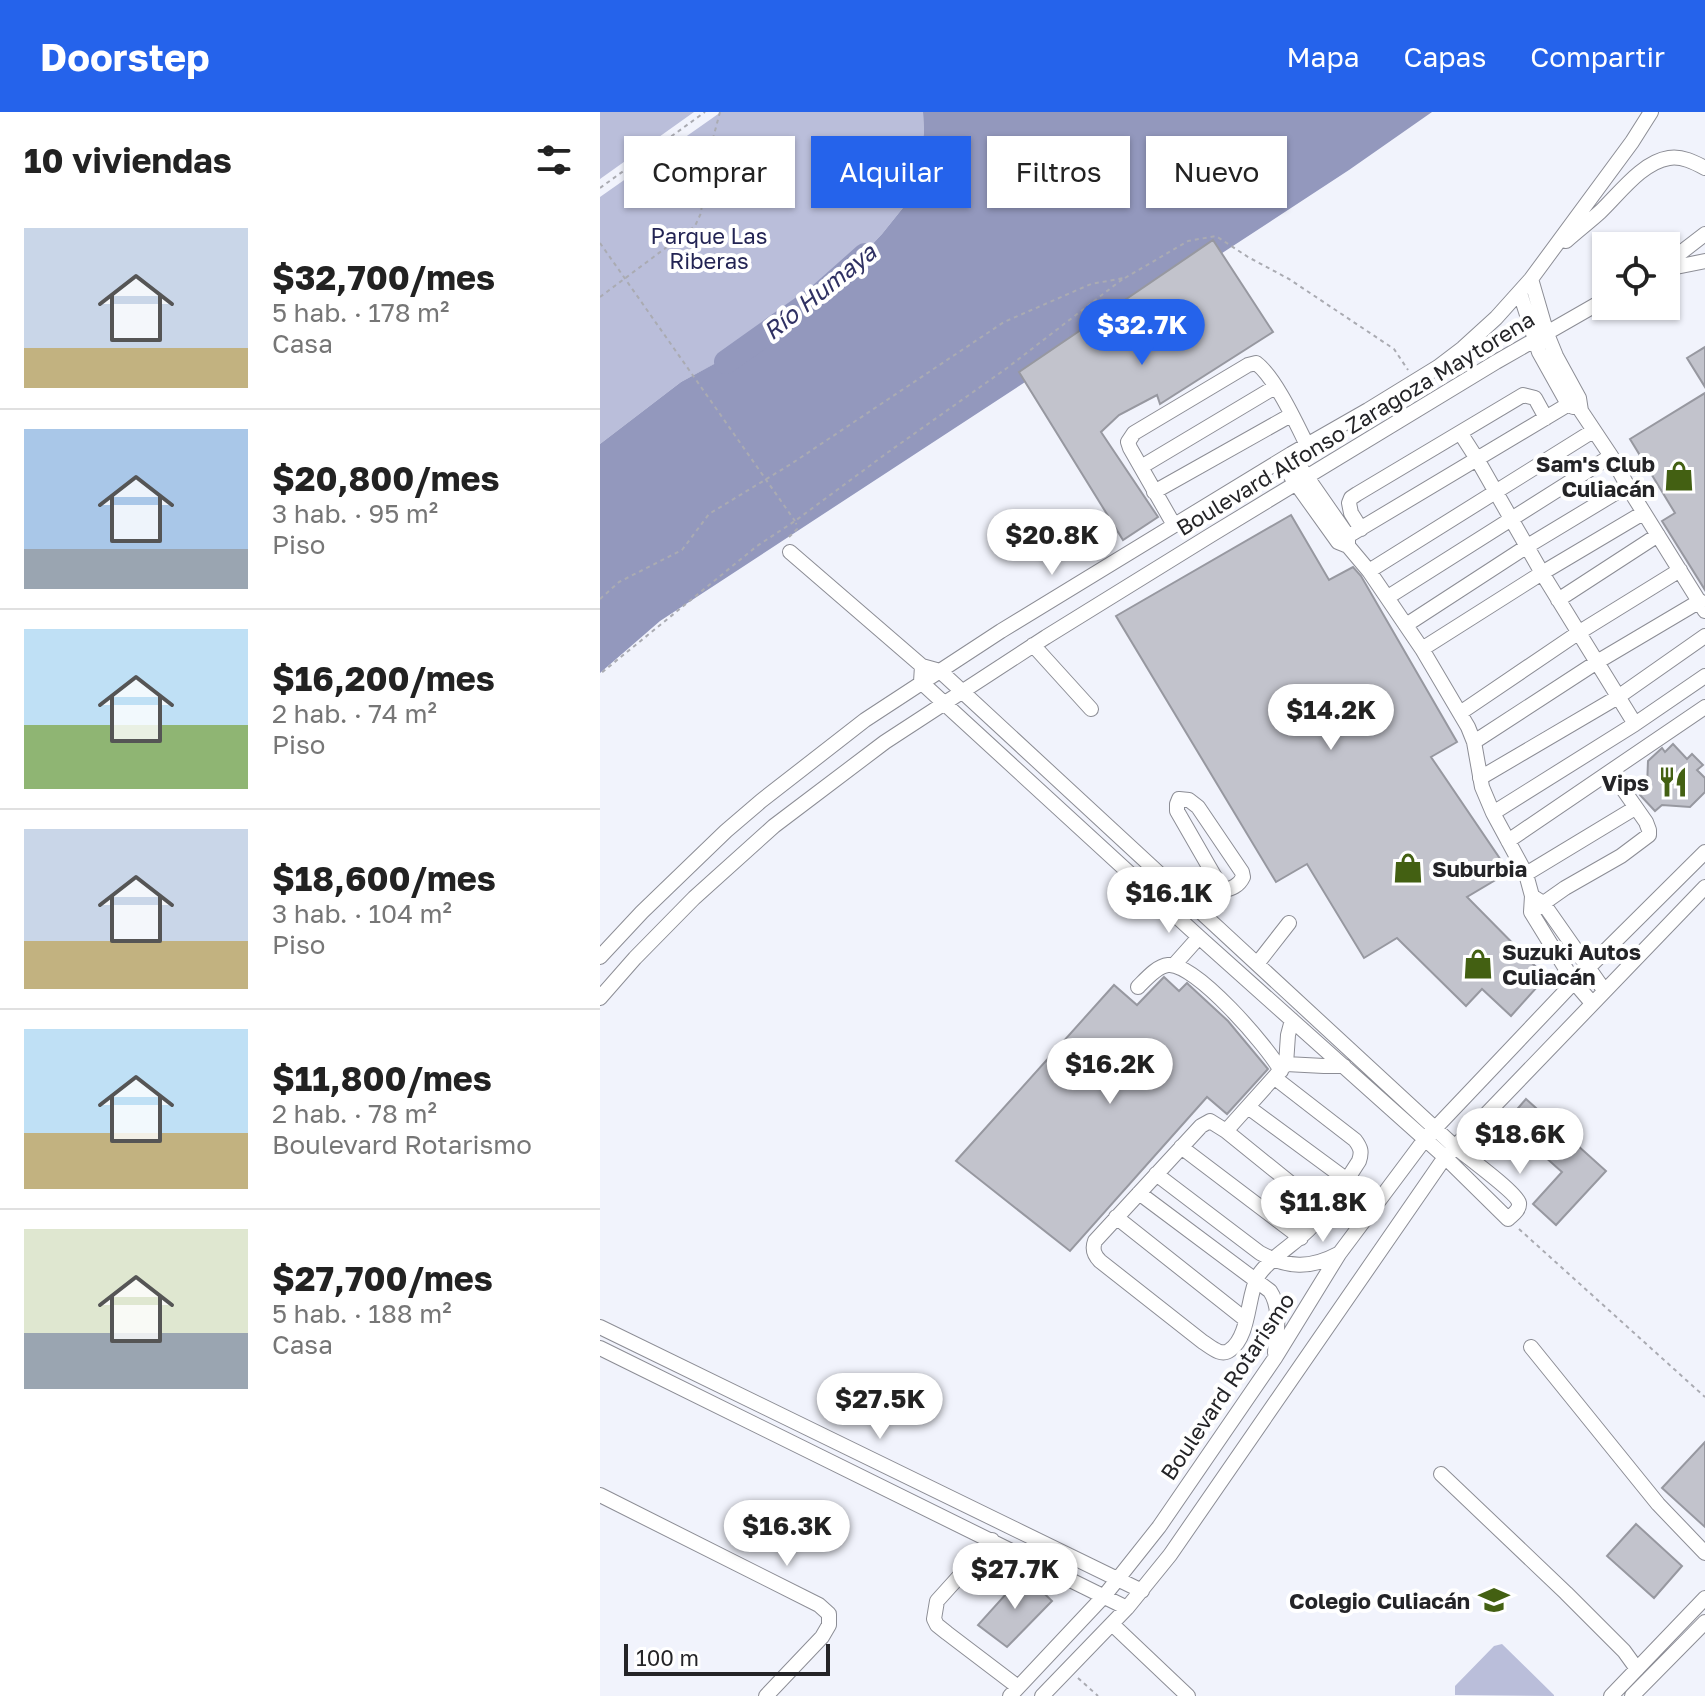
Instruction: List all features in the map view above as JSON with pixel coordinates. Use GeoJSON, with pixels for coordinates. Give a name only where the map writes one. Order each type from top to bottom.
{"type":"FeatureCollection","features":[{"type":"Feature","properties":{"kind":"street","name":"Boulevard Alfonso Zaragoza Maytorena"},"geometry":{"type":"LineString","coordinates":[[600,957],[686,868],[761,801],[865,720],[1174,525],[1438,367],[1463,348],[1520,293],[1651,112]]}},
{"type":"Feature","properties":{"kind":"street"},"geometry":{"type":"LineString","coordinates":[[1553,251],[1653,164],[1673,157],[1705,168]]}},
{"type":"Feature","properties":{"kind":"street"},"geometry":{"type":"LineString","coordinates":[[1680,255],[1705,234]]}},
{"type":"Feature","properties":{"kind":"street"},"geometry":{"type":"LineString","coordinates":[[1680,265],[1705,261]]}},
{"type":"Feature","properties":{"kind":"street"},"geometry":{"type":"LineString","coordinates":[[1474,742],[1597,662],[1702,606],[1611,456],[1544,361],[1531,279]]}},
{"type":"Feature","properties":{"kind":"street"},"geometry":{"type":"LineString","coordinates":[[1520,293],[1541,337]]}},
{"type":"Feature","properties":{"kind":"street","name":"Boulevard Alfonso Zaragoza Maytorena"},"geometry":{"type":"LineString","coordinates":[[600,998],[694,898],[774,826],[885,742],[1033,645],[1301,479],[1592,307]]}},
{"type":"Feature","properties":{"kind":"street"},"geometry":{"type":"LineString","coordinates":[[1174,525],[1128,442],[1131,436],[1194,396],[1253,363],[1262,368],[1275,387],[1307,445]]}},
{"type":"Feature","properties":{"kind":"street"},"geometry":{"type":"LineString","coordinates":[[1141,467],[1275,387]]}},
{"type":"Feature","properties":{"kind":"street"},"geometry":{"type":"LineString","coordinates":[[1349,538],[1351,498],[1523,395],[1535,398],[1546,418]]}},
{"type":"Feature","properties":{"kind":"street"},"geometry":{"type":"LineString","coordinates":[[1349,538],[1546,418],[1576,404]]}},
{"type":"Feature","properties":{"kind":"street"},"geometry":{"type":"LineString","coordinates":[[1154,492],[1291,415]]}},
{"type":"Feature","properties":{"kind":"street"},"geometry":{"type":"LineString","coordinates":[[1369,571],[1593,431]]}},
{"type":"Feature","properties":{"kind":"street"},"geometry":{"type":"LineString","coordinates":[[1461,434],[1526,547],[1635,724]]}},
{"type":"Feature","properties":{"kind":"street"},"geometry":{"type":"LineString","coordinates":[[1388,597],[1611,456]]}},
{"type":"Feature","properties":{"kind":"street"},"geometry":{"type":"LineString","coordinates":[[1286,457],[1349,538],[1460,713],[1474,742],[1480,778],[1493,813],[1526,874],[1535,904],[1574,982],[1592,1003]]}},
{"type":"Feature","properties":{"kind":"street"},"geometry":{"type":"LineString","coordinates":[[1406,625],[1627,486]]}},
{"type":"Feature","properties":{"kind":"street"},"geometry":{"type":"LineString","coordinates":[[1422,649],[1643,513]]}},
{"type":"Feature","properties":{"kind":"street"},"geometry":{"type":"LineString","coordinates":[[1558,600],[1658,535]]}},
{"type":"Feature","properties":{"kind":"street"},"geometry":{"type":"LineString","coordinates":[[790,552],[922,666],[940,671],[1257,964],[1450,1152],[1508,1219]]}},
{"type":"Feature","properties":{"kind":"street"},"geometry":{"type":"LineString","coordinates":[[1460,713],[1578,633],[1680,570]]}},
{"type":"Feature","properties":{"kind":"street"},"geometry":{"type":"LineString","coordinates":[[1480,778],[1618,697],[1705,636]]}},
{"type":"Feature","properties":{"kind":"street"},"geometry":{"type":"LineString","coordinates":[[1033,645],[1091,709]]}},
{"type":"Feature","properties":{"kind":"street"},"geometry":{"type":"LineString","coordinates":[[922,666],[921,682],[1292,1020],[1430,1134]]}},
{"type":"Feature","properties":{"kind":"street"},"geometry":{"type":"LineString","coordinates":[[1493,813],[1705,676]]}},
{"type":"Feature","properties":{"kind":"street"},"geometry":{"type":"LineString","coordinates":[[1508,841],[1701,716]]}},
{"type":"Feature","properties":{"kind":"street"},"geometry":{"type":"LineString","coordinates":[[1535,904],[1621,856],[1649,835],[1649,830],[1611,772]]}},
{"type":"Feature","properties":{"kind":"street"},"geometry":{"type":"LineString","coordinates":[[1180,919],[1208,896],[1223,891],[1239,885],[1243,877],[1198,807],[1184,798],[1179,799],[1177,811],[1223,891]]}},
{"type":"Feature","properties":{"kind":"street"},"geometry":{"type":"LineString","coordinates":[[1526,874],[1635,808]]}},
{"type":"Feature","properties":{"kind":"street","name":"Boulevard Rotarismo"},"geometry":{"type":"LineString","coordinates":[[1014,1692],[1105,1595],[1159,1527],[1275,1358],[1339,1254],[1430,1134],[1574,982],[1705,852]]}},
{"type":"Feature","properties":{"kind":"street"},"geometry":{"type":"LineString","coordinates":[[1042,1696],[1127,1608],[1170,1555],[1450,1152],[1705,887]]}},
{"type":"Feature","properties":{"kind":"street"},"geometry":{"type":"LineString","coordinates":[[1535,904],[1604,990]]}},
{"type":"Feature","properties":{"kind":"street"},"geometry":{"type":"LineString","coordinates":[[1257,964],[1289,923]]}},
{"type":"Feature","properties":{"kind":"street"},"geometry":{"type":"LineString","coordinates":[[1174,965],[1199,937]]}},
{"type":"Feature","properties":{"kind":"street"},"geometry":{"type":"LineString","coordinates":[[615,940],[635,958]]}},
{"type":"Feature","properties":{"kind":"street"},"geometry":{"type":"LineString","coordinates":[[1138,987],[1164,966],[1174,965],[1191,973],[1219,997],[1271,1055],[1281,1071],[1355,1140],[1362,1153],[1325,1211],[1256,1280],[1246,1320],[1228,1352],[1218,1352],[1203,1342],[1096,1257],[1095,1241],[1206,1122],[1215,1122],[1325,1211]]}},
{"type":"Feature","properties":{"kind":"street"},"geometry":{"type":"LineString","coordinates":[[1226,1131],[1281,1071],[1292,1020]]}},
{"type":"Feature","properties":{"kind":"street"},"geometry":{"type":"LineString","coordinates":[[1281,1071],[1344,1066]]}},
{"type":"Feature","properties":{"kind":"street"},"geometry":{"type":"LineString","coordinates":[[1248,1107],[1347,1180]]}},
{"type":"Feature","properties":{"kind":"street"},"geometry":{"type":"LineString","coordinates":[[1181,1147],[1301,1238]]}},
{"type":"Feature","properties":{"kind":"street"},"geometry":{"type":"LineString","coordinates":[[1156,1174],[1273,1260],[1306,1265],[1339,1254]]}},
{"type":"Feature","properties":{"kind":"street"},"geometry":{"type":"LineString","coordinates":[[1139,1193],[1270,1291],[1277,1304],[1275,1358]]}},
{"type":"Feature","properties":{"kind":"street"},"geometry":{"type":"LineString","coordinates":[[1116,1217],[1246,1320]]}},
{"type":"Feature","properties":{"kind":"street"},"geometry":{"type":"LineString","coordinates":[[600,1327],[1142,1591]]}},
{"type":"Feature","properties":{"kind":"street"},"geometry":{"type":"LineString","coordinates":[[1531,1347],[1658,1504],[1705,1553]]}},
{"type":"Feature","properties":{"kind":"street"},"geometry":{"type":"LineString","coordinates":[[600,1348],[1127,1608]]}},
{"type":"Feature","properties":{"kind":"street"},"geometry":{"type":"LineString","coordinates":[[1441,1474],[1566,1593],[1624,1651],[1637,1669]]}},
{"type":"Feature","properties":{"kind":"street"},"geometry":{"type":"LineString","coordinates":[[600,1495],[819,1605],[829,1614],[829,1625],[822,1637],[766,1696]]}},
{"type":"Feature","properties":{"kind":"street"},"geometry":{"type":"LineString","coordinates":[[992,1540],[937,1601],[934,1619],[937,1625],[1014,1692]]}},
{"type":"Feature","properties":{"kind":"street"},"geometry":{"type":"LineString","coordinates":[[1632,1696],[1700,1624],[1705,1598]]}},
{"type":"Feature","properties":{"kind":"street"},"geometry":{"type":"LineString","coordinates":[[1112,1624],[1188,1696]]}},
{"type":"Feature","properties":{"kind":"street"},"geometry":{"type":"LineString","coordinates":[[1611,1696],[1637,1669],[1700,1624]]}},
{"type":"Feature","properties":{"kind":"path"},"geometry":{"type":"LineString","coordinates":[[600,188],[705,112]]}},
{"type":"Feature","properties":{"kind":"path"},"geometry":{"type":"LineString","coordinates":[[600,297],[695,226],[701,213],[706,165],[720,112]]}},
{"type":"Feature","properties":{"kind":"path"},"geometry":{"type":"LineString","coordinates":[[600,674],[757,546],[1007,368],[1124,278],[1188,241],[1216,236],[1289,279],[1394,349],[1415,381]]}},
{"type":"Feature","properties":{"kind":"path"},"geometry":{"type":"LineString","coordinates":[[600,243],[795,521],[797,529],[786,541],[790,552]]}},
{"type":"Feature","properties":{"kind":"path"},"geometry":{"type":"LineString","coordinates":[[600,599],[619,582],[682,550],[709,514],[803,456],[1004,322],[1091,284],[1124,278]]}},
{"type":"Feature","properties":{"kind":"path"},"geometry":{"type":"LineString","coordinates":[[1508,1219],[1705,1397]]}},
{"type":"Feature","properties":{"kind":"path"},"geometry":{"type":"LineString","coordinates":[[1069,1668],[1098,1696]]}},
{"type":"Feature","properties":{"kind":"green space"},"geometry":{"type":"Polygon","coordinates":[[[600,112],[694,112],[660,136],[624,136],[624,162],[600,179],[600,112]]]}},
{"type":"Feature","properties":{"kind":"green space","name":"Parque Las Riberas"},"geometry":{"type":"Polygon","coordinates":[[[721,112],[923,112],[923,136],[811,136],[811,208],[903,208],[829,290],[761,339],[681,382],[600,444],[600,197],[624,180],[624,208],[795,208],[795,136],[687,136],[721,112]]]}},
{"type":"Feature","properties":{"kind":"green space"},"geometry":{"type":"Polygon","coordinates":[[[1502,1644],[1554,1696],[1455,1695],[1455,1686],[1494,1646],[1502,1644]]]}},
{"type":"Feature","properties":{"kind":"shaded area"},"geometry":{"type":"Polygon","coordinates":[[[923,112],[1432,112],[1349,170],[660,621],[600,673],[600,444],[681,382],[760,339],[829,290],[903,208],[971,208],[971,136],[923,136],[923,112]]]}},
{"type":"Feature","properties":{"kind":"building"},"geometry":{"type":"Polygon","coordinates":[[[1213,240],[1273,332],[1160,404],[1157,395],[1119,415],[1101,432],[1158,517],[1123,540],[1019,372],[1213,240]]]}},
{"type":"Feature","properties":{"kind":"building"},"geometry":{"type":"Polygon","coordinates":[[[1705,347],[1705,387],[1687,358],[1705,347]]]}},
{"type":"Feature","properties":{"kind":"building","name":"Sam's Club Culiacán"},"geometry":{"type":"Polygon","coordinates":[[[1705,393],[1705,590],[1662,521],[1675,513],[1630,439],[1705,393]]]}},
{"type":"Feature","properties":{"kind":"building"},"geometry":{"type":"Polygon","coordinates":[[[1291,515],[1329,580],[1353,567],[1361,576],[1457,742],[1431,757],[1509,872],[1467,897],[1546,977],[1511,1016],[1482,989],[1466,1006],[1397,938],[1364,958],[1307,864],[1276,882],[1116,616],[1291,515]]]}},
{"type":"Feature","properties":{"kind":"building"},"geometry":{"type":"Polygon","coordinates":[[[1673,744],[1687,759],[1692,754],[1703,765],[1697,770],[1705,778],[1705,792],[1690,807],[1662,805],[1655,811],[1640,795],[1647,787],[1648,761],[1662,748],[1665,752],[1673,744]]]}},
{"type":"Feature","properties":{"kind":"building"},"geometry":{"type":"Polygon","coordinates":[[[1164,977],[1179,991],[1187,983],[1228,1021],[1268,1069],[1227,1114],[1207,1097],[1070,1251],[956,1161],[1114,985],[1137,1005],[1164,977]]]}},
{"type":"Feature","properties":{"kind":"building"},"geometry":{"type":"Polygon","coordinates":[[[1526,1099],[1606,1171],[1556,1225],[1533,1204],[1562,1172],[1506,1122],[1526,1099]]]}},
{"type":"Feature","properties":{"kind":"building"},"geometry":{"type":"Polygon","coordinates":[[[1705,1442],[1705,1527],[1662,1488],[1705,1442]]]}},
{"type":"Feature","properties":{"kind":"building"},"geometry":{"type":"Polygon","coordinates":[[[1636,1524],[1682,1566],[1654,1598],[1607,1556],[1636,1524]]]}},
{"type":"Feature","properties":{"kind":"building"},"geometry":{"type":"Polygon","coordinates":[[[1024,1574],[1052,1601],[1007,1647],[978,1625],[1024,1574]]]}},
{"type":"Feature","properties":{"kind":"waterway","name":"Río Humaya"},"geometry":{"type":"LineString","coordinates":[[726,362],[820,295],[865,255]]}},
{"type":"Feature","properties":{"kind":"place","name":"Sam's Club Culiacán"},"geometry":{"type":"Point","coordinates":[1679,476]}},
{"type":"Feature","properties":{"kind":"place","name":"Vips"},"geometry":{"type":"Point","coordinates":[1673,782]}},
{"type":"Feature","properties":{"kind":"place","name":"Suburbia"},"geometry":{"type":"Point","coordinates":[1408,868]}},
{"type":"Feature","properties":{"kind":"place","name":"Suzuki Autos Culiacán"},"geometry":{"type":"Point","coordinates":[1478,964]}},
{"type":"Feature","properties":{"kind":"place","name":"Colegio Culiacán"},"geometry":{"type":"Point","coordinates":[1494,1600]}}]}
